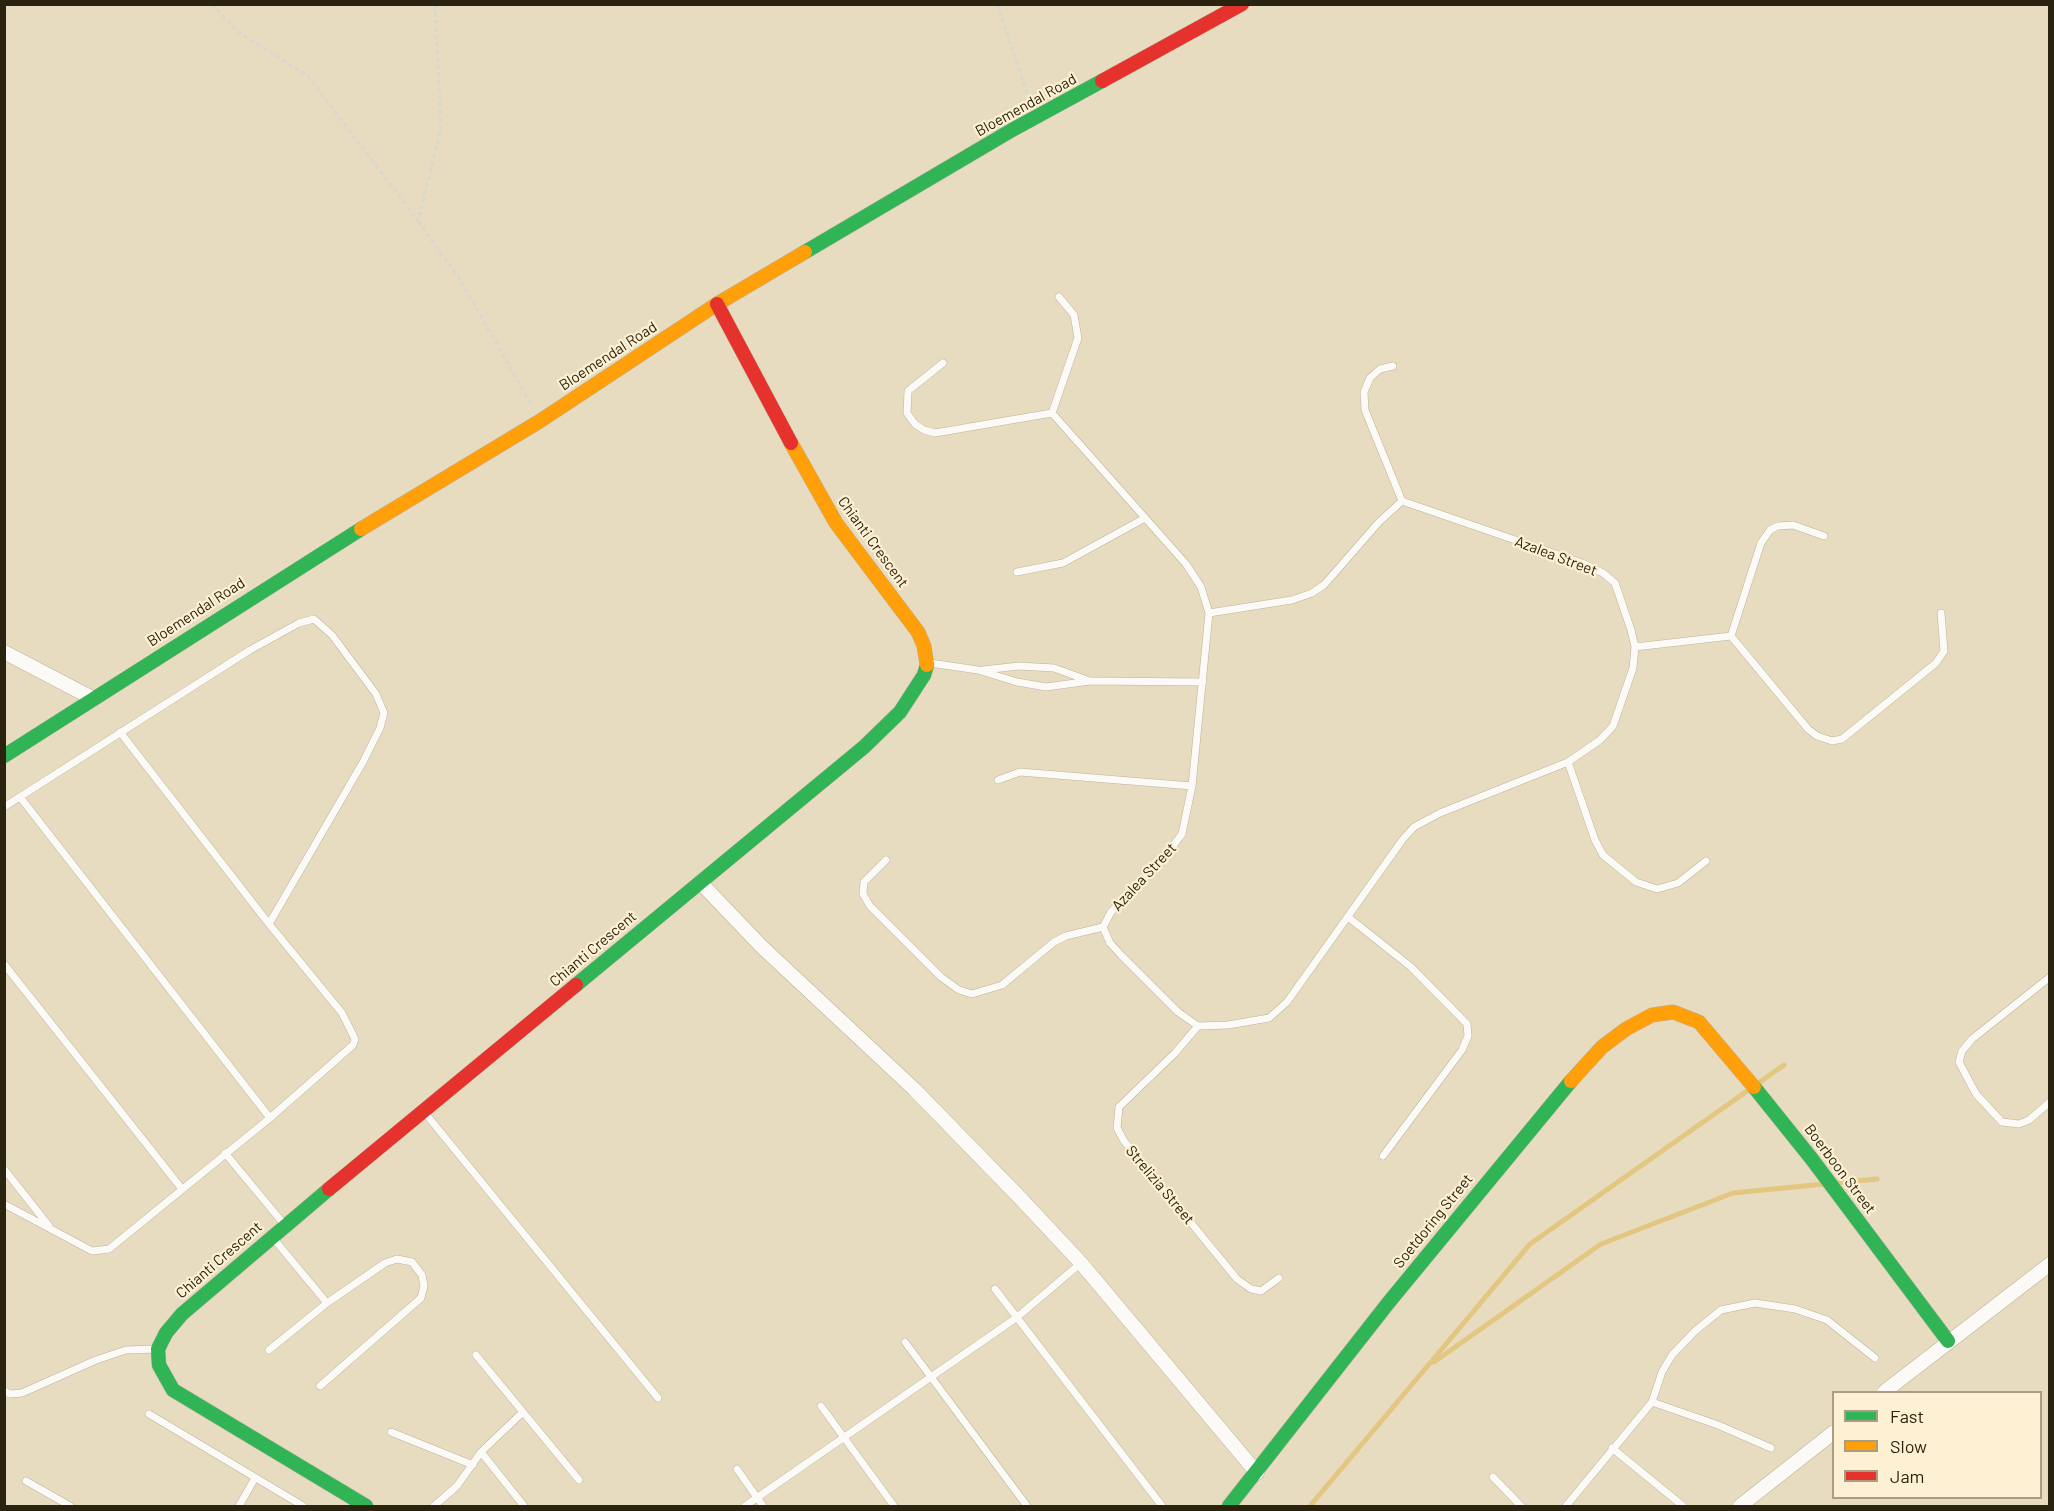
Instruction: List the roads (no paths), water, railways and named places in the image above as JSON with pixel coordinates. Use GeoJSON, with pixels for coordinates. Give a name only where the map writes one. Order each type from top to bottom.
{"type":"FeatureCollection","features":[{"type":"Feature","properties":{"kind":"street","name":"Bloemendal Road"},"geometry":{"type":"LineString","coordinates":[[4,756],[289,573],[540,421],[717,304],[1035,118],[1242,4]]}},
{"type":"Feature","properties":{"kind":"street","name":"Chianti Crescent"},"geometry":{"type":"LineString","coordinates":[[158,1349],[166,1333],[182,1314],[285,1225],[864,747],[900,712],[916,692],[927,663],[924,646],[918,632],[836,523],[763,394],[717,304]]}},
{"type":"Feature","properties":{"kind":"street"},"geometry":{"type":"LineString","coordinates":[[4,652],[92,698]]}},
{"type":"Feature","properties":{"kind":"street"},"geometry":{"type":"LineString","coordinates":[[700,882],[761,946],[914,1089],[1081,1263],[1257,1473]]}},
{"type":"Feature","properties":{"kind":"street","name":"Soetdoring Street"},"geometry":{"type":"LineString","coordinates":[[1229,1506],[1493,1173],[1602,1047],[1626,1029],[1653,1015],[1673,1012],[1699,1022]]}},
{"type":"Feature","properties":{"kind":"street","name":"Boerboon Street"},"geometry":{"type":"LineString","coordinates":[[1699,1022],[1811,1158],[1948,1341]]}},
{"type":"Feature","properties":{"kind":"street"},"geometry":{"type":"LineString","coordinates":[[1885,1391],[2049,1264]]}},
{"type":"Feature","properties":{"kind":"street"},"geometry":{"type":"LineString","coordinates":[[158,1349],[159,1365],[173,1390],[366,1506]]}},
{"type":"Feature","properties":{"kind":"street"},"geometry":{"type":"LineString","coordinates":[[1740,1506],[1832,1433]]}},
{"type":"Feature","properties":{"kind":"lane"},"geometry":{"type":"LineString","coordinates":[[1052,413],[1078,338],[1074,315],[1059,297]]}},
{"type":"Feature","properties":{"kind":"lane"},"geometry":{"type":"LineString","coordinates":[[943,363],[908,391],[907,412],[915,424],[924,430],[935,433],[1052,413]]}},
{"type":"Feature","properties":{"kind":"lane"},"geometry":{"type":"LineString","coordinates":[[1052,413],[1186,564],[1201,586],[1209,613],[1292,600],[1312,594],[1324,585],[1379,522],[1402,501],[1365,410],[1364,392],[1370,378],[1380,369],[1393,366]]}},
{"type":"Feature","properties":{"kind":"lane","name":"Azalea Street"},"geometry":{"type":"LineString","coordinates":[[1103,927],[1110,943],[1121,955],[1178,1012],[1198,1026],[1260,1021],[1278,1012],[1414,827],[1440,813],[1568,762],[1600,740],[1613,726],[1633,668],[1635,647],[1615,583],[1603,573],[1582,563],[1402,501]]}},
{"type":"Feature","properties":{"kind":"lane"},"geometry":{"type":"LineString","coordinates":[[1017,572],[1063,563],[1145,518]]}},
{"type":"Feature","properties":{"kind":"lane"},"geometry":{"type":"LineString","coordinates":[[1731,636],[1761,543],[1770,530],[1778,526],[1793,525],[1824,536]]}},
{"type":"Feature","properties":{"kind":"lane","name":"Azalea Street"},"geometry":{"type":"LineString","coordinates":[[886,860],[864,882],[863,894],[870,906],[941,977],[959,990],[972,994],[1002,985],[1060,939],[1103,927],[1111,912],[1173,848],[1182,834],[1192,786],[1209,613]]}},
{"type":"Feature","properties":{"kind":"lane"},"geometry":{"type":"LineString","coordinates":[[1731,636],[1808,729],[1817,736],[1832,741],[1842,739],[1936,663],[1944,651],[1941,613]]}},
{"type":"Feature","properties":{"kind":"lane"},"geometry":{"type":"LineString","coordinates":[[4,807],[250,650],[299,623],[314,619],[332,635],[376,694],[384,713],[380,728],[363,762],[269,924]]}},
{"type":"Feature","properties":{"kind":"lane"},"geometry":{"type":"LineString","coordinates":[[1635,647],[1731,636]]}},
{"type":"Feature","properties":{"kind":"lane"},"geometry":{"type":"LineString","coordinates":[[927,663],[978,670],[1017,682],[1046,687],[1090,681],[1203,682]]}},
{"type":"Feature","properties":{"kind":"lane"},"geometry":{"type":"LineString","coordinates":[[978,670],[1019,666],[1054,668],[1090,681]]}},
{"type":"Feature","properties":{"kind":"lane"},"geometry":{"type":"LineString","coordinates":[[4,1204],[92,1251],[105,1251],[270,1118],[353,1046],[355,1039],[342,1013],[269,924],[120,732]]}},
{"type":"Feature","properties":{"kind":"lane"},"geometry":{"type":"LineString","coordinates":[[1568,762],[1595,840],[1603,855],[1615,867],[1636,882],[1657,889],[1678,884],[1706,861]]}},
{"type":"Feature","properties":{"kind":"lane"},"geometry":{"type":"LineString","coordinates":[[998,780],[1020,772],[1192,786]]}},
{"type":"Feature","properties":{"kind":"lane"},"geometry":{"type":"LineString","coordinates":[[20,797],[270,1118]]}},
{"type":"Feature","properties":{"kind":"lane"},"geometry":{"type":"LineString","coordinates":[[1348,917],[1411,967],[1467,1024],[1468,1036],[1462,1050],[1383,1156]]}},
{"type":"Feature","properties":{"kind":"lane"},"geometry":{"type":"LineString","coordinates":[[4,964],[182,1190]]}},
{"type":"Feature","properties":{"kind":"lane"},"geometry":{"type":"LineString","coordinates":[[2049,977],[1972,1039],[1962,1051],[1959,1062],[1976,1094],[2001,1122],[2019,1124],[2030,1120],[2049,1102]]}},
{"type":"Feature","properties":{"kind":"lane","name":"Strelizia Street"},"geometry":{"type":"LineString","coordinates":[[1198,1026],[1175,1053],[1119,1107],[1117,1128],[1124,1141],[1237,1279],[1251,1290],[1261,1292],[1279,1278]]}},
{"type":"Feature","properties":{"kind":"lane"},"geometry":{"type":"LineString","coordinates":[[423,1111],[658,1398]]}},
{"type":"Feature","properties":{"kind":"lane"},"geometry":{"type":"LineString","coordinates":[[225,1153],[285,1225]]}},
{"type":"Feature","properties":{"kind":"lane"},"geometry":{"type":"LineString","coordinates":[[4,1168],[52,1230]]}},
{"type":"Feature","properties":{"kind":"lane"},"geometry":{"type":"LineString","coordinates":[[272,1236],[327,1303]]}},
{"type":"Feature","properties":{"kind":"lane"},"geometry":{"type":"LineString","coordinates":[[269,1350],[327,1303],[385,1263],[397,1259],[412,1262],[422,1275],[424,1286],[421,1298],[320,1386]]}},
{"type":"Feature","properties":{"kind":"lane"},"geometry":{"type":"LineString","coordinates":[[745,1506],[1016,1318],[1081,1263]]}},
{"type":"Feature","properties":{"kind":"lane"},"geometry":{"type":"LineString","coordinates":[[995,1289],[1162,1506]]}},
{"type":"Feature","properties":{"kind":"lane"},"geometry":{"type":"LineString","coordinates":[[1566,1506],[1652,1402],[1662,1372],[1672,1355],[1713,1317],[1736,1306],[1755,1303],[1795,1309],[1827,1320],[1875,1358]]}},
{"type":"Feature","properties":{"kind":"lane"},"geometry":{"type":"LineString","coordinates":[[905,1342],[1027,1506]]}},
{"type":"Feature","properties":{"kind":"lane"},"geometry":{"type":"LineString","coordinates":[[4,1391],[10,1394],[22,1394],[96,1360],[126,1350],[158,1349]]}},
{"type":"Feature","properties":{"kind":"lane"},"geometry":{"type":"LineString","coordinates":[[476,1355],[579,1480]]}},
{"type":"Feature","properties":{"kind":"lane"},"geometry":{"type":"LineString","coordinates":[[1652,1402],[1718,1425],[1771,1448]]}},
{"type":"Feature","properties":{"kind":"lane"},"geometry":{"type":"LineString","coordinates":[[821,1406],[894,1506]]}},
{"type":"Feature","properties":{"kind":"lane"},"geometry":{"type":"LineString","coordinates":[[434,1506],[457,1486],[481,1452],[523,1412]]}},
{"type":"Feature","properties":{"kind":"lane"},"geometry":{"type":"LineString","coordinates":[[149,1414],[303,1506]]}},
{"type":"Feature","properties":{"kind":"lane"},"geometry":{"type":"LineString","coordinates":[[391,1432],[473,1465]]}},
{"type":"Feature","properties":{"kind":"lane"},"geometry":{"type":"LineString","coordinates":[[1612,1448],[1683,1506]]}},
{"type":"Feature","properties":{"kind":"lane"},"geometry":{"type":"LineString","coordinates":[[481,1452],[524,1506]]}},
{"type":"Feature","properties":{"kind":"lane"},"geometry":{"type":"LineString","coordinates":[[737,1469],[763,1506]]}},
{"type":"Feature","properties":{"kind":"lane"},"geometry":{"type":"LineString","coordinates":[[1493,1477],[1521,1506]]}},
{"type":"Feature","properties":{"kind":"lane"},"geometry":{"type":"LineString","coordinates":[[239,1506],[255,1478]]}},
{"type":"Feature","properties":{"kind":"lane"},"geometry":{"type":"LineString","coordinates":[[26,1481],[70,1506]]}},
{"type":"Feature","properties":{"kind":"waterway"},"geometry":{"type":"LineString","coordinates":[[1310,1506],[1530,1244],[1784,1065]]}},
{"type":"Feature","properties":{"kind":"waterway"},"geometry":{"type":"LineString","coordinates":[[1836,1183],[1877,1179]]}},
{"type":"Feature","properties":{"kind":"waterway"},"geometry":{"type":"LineString","coordinates":[[1434,1362],[1601,1244],[1733,1193],[1824,1184]]}}]}
